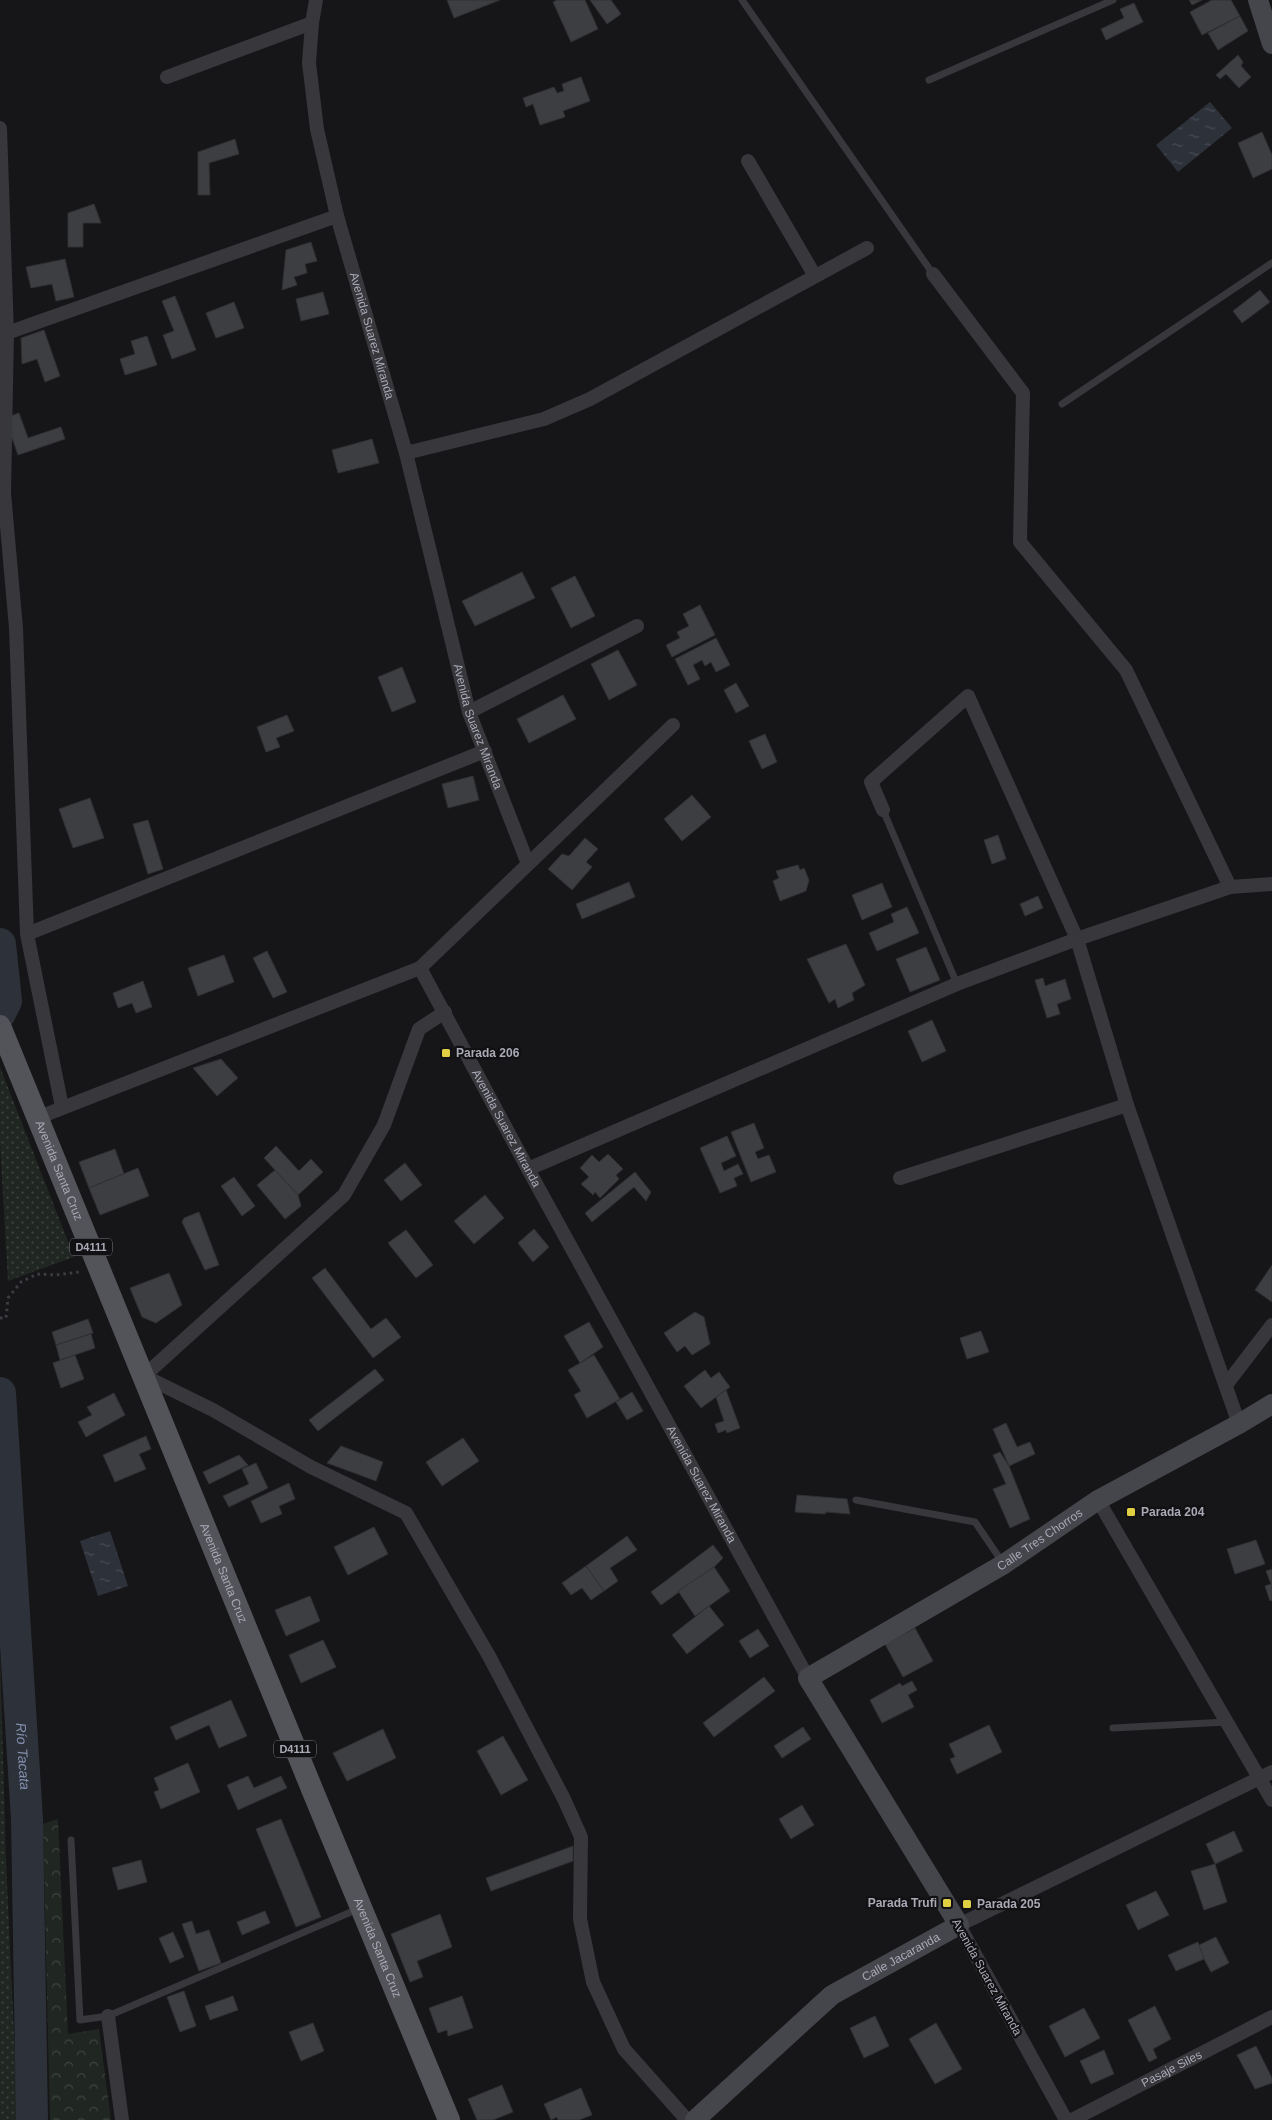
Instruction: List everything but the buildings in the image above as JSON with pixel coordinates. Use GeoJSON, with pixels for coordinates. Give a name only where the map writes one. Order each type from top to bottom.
{"type":"FeatureCollection","features":[{"type":"Feature","properties":{"kind":"main road"},"geometry":{"type":"LineString","coordinates":[[1258,0],[1272,44]]}},
{"type":"Feature","properties":{"kind":"main road","name":"Avenida Santa Cruz"},"geometry":{"type":"LineString","coordinates":[[0,1026],[449,2120]]}},
{"type":"Feature","properties":{"kind":"main road","name":"Calle Tres Chorros"},"geometry":{"type":"LineString","coordinates":[[808,1678],[1004,1564],[1098,1500],[1239,1424],[1272,1404]]}},
{"type":"Feature","properties":{"kind":"main road","name":"Avenida Suarez Miranda"},"geometry":{"type":"LineString","coordinates":[[808,1678],[959,1925]]}},
{"type":"Feature","properties":{"kind":"main road","name":"Calle Jacaranda"},"geometry":{"type":"LineString","coordinates":[[695,2120],[832,1995],[959,1925]]}},
{"type":"Feature","properties":{"kind":"street","name":"Avenida Suarez Miranda"},"geometry":{"type":"LineString","coordinates":[[316,0],[309,63],[317,129],[336,216],[406,453],[469,712],[486,751],[528,864]]}},
{"type":"Feature","properties":{"kind":"street"},"geometry":{"type":"LineString","coordinates":[[167,77],[312,23]]}},
{"type":"Feature","properties":{"kind":"street"},"geometry":{"type":"LineString","coordinates":[[0,128],[7,333],[4,493],[16,628],[27,934],[62,1107]]}},
{"type":"Feature","properties":{"kind":"street"},"geometry":{"type":"LineString","coordinates":[[748,160],[815,276]]}},
{"type":"Feature","properties":{"kind":"street"},"geometry":{"type":"LineString","coordinates":[[7,333],[336,216]]}},
{"type":"Feature","properties":{"kind":"street"},"geometry":{"type":"LineString","coordinates":[[406,453],[544,419],[590,399],[867,248]]}},
{"type":"Feature","properties":{"kind":"street"},"geometry":{"type":"LineString","coordinates":[[933,274],[1022,392],[1020,542],[1126,670],[1230,887]]}},
{"type":"Feature","properties":{"kind":"street"},"geometry":{"type":"LineString","coordinates":[[469,712],[637,626]]}},
{"type":"Feature","properties":{"kind":"street"},"geometry":{"type":"LineString","coordinates":[[883,810],[871,782],[968,696],[1077,940],[1127,1105],[1239,1424]]}},
{"type":"Feature","properties":{"kind":"street"},"geometry":{"type":"LineString","coordinates":[[37,1118],[420,968],[673,725]]}},
{"type":"Feature","properties":{"kind":"street"},"geometry":{"type":"LineString","coordinates":[[27,934],[486,751]]}},
{"type":"Feature","properties":{"kind":"street"},"geometry":{"type":"LineString","coordinates":[[528,1169],[956,984],[1230,887],[1272,884]]}},
{"type":"Feature","properties":{"kind":"street","name":"Avenida Suarez Miranda"},"geometry":{"type":"LineString","coordinates":[[420,968],[528,1169],[808,1678]]}},
{"type":"Feature","properties":{"kind":"street"},"geometry":{"type":"LineString","coordinates":[[445,1012],[420,1029],[384,1125],[344,1195],[144,1376],[213,1410],[311,1467],[406,1513],[489,1656],[564,1799],[581,1837],[580,1919],[593,1982],[624,2049],[688,2120]]}},
{"type":"Feature","properties":{"kind":"street"},"geometry":{"type":"LineString","coordinates":[[900,1178],[1127,1105]]}},
{"type":"Feature","properties":{"kind":"street"},"geometry":{"type":"LineString","coordinates":[[1226,1385],[1272,1325]]}},
{"type":"Feature","properties":{"kind":"street"},"geometry":{"type":"LineString","coordinates":[[1098,1500],[1227,1722],[1266,1775],[1272,1800]]}},
{"type":"Feature","properties":{"kind":"street","name":"Calle Jacaranda"},"geometry":{"type":"LineString","coordinates":[[959,1925],[1266,1775]]}},
{"type":"Feature","properties":{"kind":"street","name":"Avenida Suarez Miranda"},"geometry":{"type":"LineString","coordinates":[[959,1925],[1066,2120]]}},
{"type":"Feature","properties":{"kind":"street"},"geometry":{"type":"LineString","coordinates":[[108,2016],[122,2120]]}},
{"type":"Feature","properties":{"kind":"street","name":"Pasaje Siles"},"geometry":{"type":"LineString","coordinates":[[1072,2120],[1272,2017]]}},
{"type":"Feature","properties":{"kind":"lane"},"geometry":{"type":"LineString","coordinates":[[742,0],[933,274]]}},
{"type":"Feature","properties":{"kind":"lane"},"geometry":{"type":"LineString","coordinates":[[929,80],[1113,0]]}},
{"type":"Feature","properties":{"kind":"lane"},"geometry":{"type":"LineString","coordinates":[[1062,404],[1272,263]]}},
{"type":"Feature","properties":{"kind":"lane"},"geometry":{"type":"LineString","coordinates":[[883,810],[956,984]]}},
{"type":"Feature","properties":{"kind":"lane"},"geometry":{"type":"LineString","coordinates":[[856,1500],[975,1522],[1004,1564]]}},
{"type":"Feature","properties":{"kind":"lane"},"geometry":{"type":"LineString","coordinates":[[1113,1728],[1227,1722]]}},
{"type":"Feature","properties":{"kind":"lane"},"geometry":{"type":"LineString","coordinates":[[71,1840],[80,2020],[108,2016],[361,1908]]}},
{"type":"Feature","properties":{"kind":"path"},"geometry":{"type":"LineString","coordinates":[[0,1318],[6,1318],[8,1298],[21,1282],[37,1274],[73,1274],[99,1266]]}},
{"type":"Feature","properties":{"kind":"green space"},"geometry":{"type":"Polygon","coordinates":[[[0,1067],[74,1257],[8,1281],[0,1143],[0,1067]]]}},
{"type":"Feature","properties":{"kind":"green space"},"geometry":{"type":"Polygon","coordinates":[[[0,1653],[6,1861],[18,2120],[0,2120],[0,1653]]]}},
{"type":"Feature","properties":{"kind":"green space"},"geometry":{"type":"Polygon","coordinates":[[[58,1819],[68,2034],[99,2029],[111,2120],[50,2120],[43,1824],[58,1819]]]}},
{"type":"Feature","properties":{"kind":"water"},"geometry":{"type":"Polygon","coordinates":[[[1210,102],[1232,128],[1178,172],[1156,145],[1210,102]]]}},
{"type":"Feature","properties":{"kind":"water"},"geometry":{"type":"Polygon","coordinates":[[[110,1531],[128,1586],[98,1596],[80,1541],[110,1531]]]}},
{"type":"Feature","properties":{"kind":"waterway","name":"Río Tacata"},"geometry":{"type":"LineString","coordinates":[[0,944],[6,1001],[0,1013]]}},
{"type":"Feature","properties":{"kind":"waterway","name":"Río Tacata"},"geometry":{"type":"LineString","coordinates":[[0,1393],[27,1819],[32,2120]]}},
{"type":"Feature","properties":{"kind":"place","name":"Parada 206"},"geometry":{"type":"Point","coordinates":[446,1053]}},
{"type":"Feature","properties":{"kind":"place","name":"Parada 204"},"geometry":{"type":"Point","coordinates":[1131,1512]}},
{"type":"Feature","properties":{"kind":"place","name":"Parada Trufi"},"geometry":{"type":"Point","coordinates":[947,1903]}},
{"type":"Feature","properties":{"kind":"place","name":"Parada 205"},"geometry":{"type":"Point","coordinates":[967,1904]}}]}
